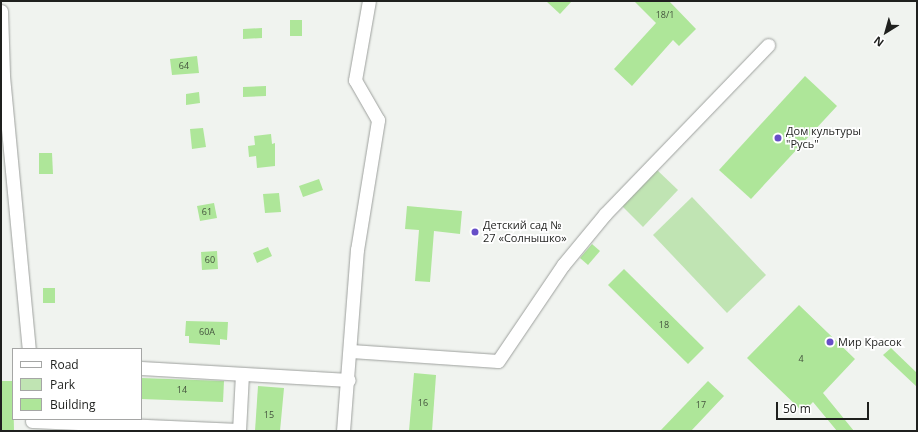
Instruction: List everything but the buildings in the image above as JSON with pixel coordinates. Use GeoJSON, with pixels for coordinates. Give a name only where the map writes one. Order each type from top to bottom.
{"type":"FeatureCollection","features":[{"type":"Feature","properties":{"kind":"street"},"geometry":{"type":"LineString","coordinates":[[343,431],[349,380],[357,250],[378,120],[355,80],[369,1]]}},
{"type":"Feature","properties":{"kind":"street"},"geometry":{"type":"LineString","coordinates":[[1,11],[2,76],[29,348]]}},
{"type":"Feature","properties":{"kind":"street"},"geometry":{"type":"LineString","coordinates":[[351,351],[498,361],[563,265],[605,214],[768,45]]}},
{"type":"Feature","properties":{"kind":"street"},"geometry":{"type":"LineString","coordinates":[[142,368],[349,380]]}},
{"type":"Feature","properties":{"kind":"street"},"geometry":{"type":"LineString","coordinates":[[32,424],[239,430],[242,374]]}},
{"type":"Feature","properties":{"kind":"green space"},"geometry":{"type":"Polygon","coordinates":[[[656,169],[678,190],[643,227],[621,205],[656,169]]]}},
{"type":"Feature","properties":{"kind":"green space"},"geometry":{"type":"Polygon","coordinates":[[[692,197],[766,275],[727,313],[653,235],[692,197]]]}},
{"type":"Feature","properties":{"kind":"place","name":"Дом культуры \"Русь\""},"geometry":{"type":"Point","coordinates":[778,138]}},
{"type":"Feature","properties":{"kind":"place","name":"Детский сад № 27 «Солнышко»"},"geometry":{"type":"Point","coordinates":[475,232]}},
{"type":"Feature","properties":{"kind":"place","name":"Мир Красок"},"geometry":{"type":"Point","coordinates":[830,342]}}]}
